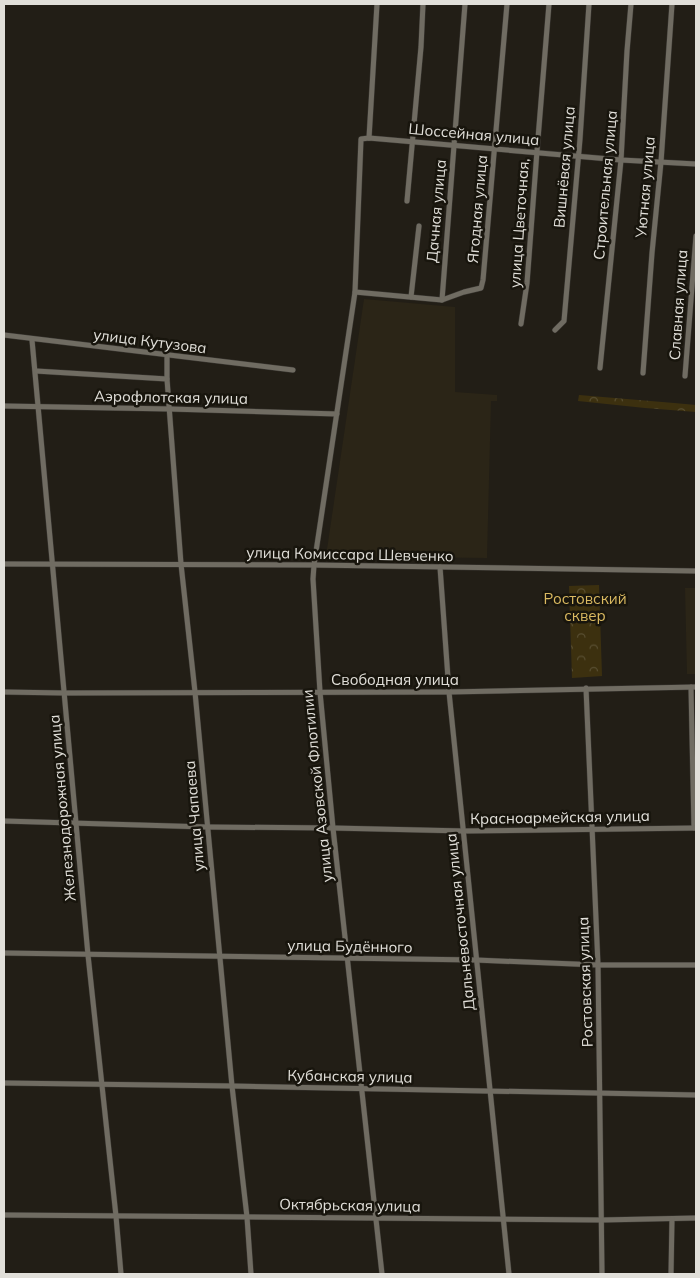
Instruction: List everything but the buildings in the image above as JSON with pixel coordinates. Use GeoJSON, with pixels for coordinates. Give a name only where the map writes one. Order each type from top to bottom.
{"type":"FeatureCollection","features":[{"type":"Feature","properties":{"kind":"street"},"geometry":{"type":"LineString","coordinates":[[354,294],[361,139],[370,138],[377,4]]}},
{"type":"Feature","properties":{"kind":"street"},"geometry":{"type":"LineString","coordinates":[[407,201],[423,4]]}},
{"type":"Feature","properties":{"kind":"street","name":"Дачная улица"},"geometry":{"type":"LineString","coordinates":[[442,300],[465,4]]}},
{"type":"Feature","properties":{"kind":"street","name":"Ягодная улица"},"geometry":{"type":"LineString","coordinates":[[354,294],[442,300],[481,288],[507,4]]}},
{"type":"Feature","properties":{"kind":"street","name":"улица Цветочная,"},"geometry":{"type":"LineString","coordinates":[[521,324],[527,284],[549,4]]}},
{"type":"Feature","properties":{"kind":"street","name":"Вишнёвая улица"},"geometry":{"type":"LineString","coordinates":[[556,330],[564,321],[590,4]]}},
{"type":"Feature","properties":{"kind":"street","name":"Строительная улица"},"geometry":{"type":"LineString","coordinates":[[600,368],[621,160],[631,4]]}},
{"type":"Feature","properties":{"kind":"street","name":"Уютная улица"},"geometry":{"type":"LineString","coordinates":[[643,373],[672,4]]}},
{"type":"Feature","properties":{"kind":"street","name":"Шоссейная улица"},"geometry":{"type":"LineString","coordinates":[[370,138],[621,160],[696,164]]}},
{"type":"Feature","properties":{"kind":"street"},"geometry":{"type":"LineString","coordinates":[[411,298],[419,226]]}},
{"type":"Feature","properties":{"kind":"street","name":"Славная улица"},"geometry":{"type":"LineString","coordinates":[[685,376],[696,236]]}},
{"type":"Feature","properties":{"kind":"street","name":"улица Азовской Флотилии"},"geometry":{"type":"LineString","coordinates":[[354,294],[314,565],[314,579],[320,692],[333,828],[382,1274]]}},
{"type":"Feature","properties":{"kind":"street","name":"улица Кутузова"},"geometry":{"type":"LineString","coordinates":[[4,335],[32,340],[293,370]]}},
{"type":"Feature","properties":{"kind":"street","name":"Железнодорожная улица"},"geometry":{"type":"LineString","coordinates":[[32,340],[88,955],[121,1274]]}},
{"type":"Feature","properties":{"kind":"street","name":"улица Чапаева"},"geometry":{"type":"LineString","coordinates":[[167,355],[167,379],[181,564],[232,1086],[247,1217],[251,1274]]}},
{"type":"Feature","properties":{"kind":"street"},"geometry":{"type":"LineString","coordinates":[[36,371],[167,379]]}},
{"type":"Feature","properties":{"kind":"street","name":"Аэрофлотская улица"},"geometry":{"type":"LineString","coordinates":[[4,406],[337,414]]}},
{"type":"Feature","properties":{"kind":"street","name":"улица Комиссара Шевченко"},"geometry":{"type":"LineString","coordinates":[[4,564],[314,565],[696,571]]}},
{"type":"Feature","properties":{"kind":"street","name":"Дальневосточная улица"},"geometry":{"type":"LineString","coordinates":[[440,567],[449,692],[509,1274]]}},
{"type":"Feature","properties":{"kind":"street"},"geometry":{"type":"LineString","coordinates":[[694,687],[695,828]]}},
{"type":"Feature","properties":{"kind":"street","name":"Свободная улица"},"geometry":{"type":"LineString","coordinates":[[4,692],[449,692],[694,687]]}},
{"type":"Feature","properties":{"kind":"street","name":"Ростовская улица"},"geometry":{"type":"LineString","coordinates":[[586,688],[598,965],[602,1274]]}},
{"type":"Feature","properties":{"kind":"street","name":"Красноармейская улица"},"geometry":{"type":"LineString","coordinates":[[4,821],[207,827],[464,831],[695,828]]}},
{"type":"Feature","properties":{"kind":"street","name":"улица Будённого"},"geometry":{"type":"LineString","coordinates":[[4,953],[476,960],[598,965],[696,965]]}},
{"type":"Feature","properties":{"kind":"street","name":"Кубанская улица"},"geometry":{"type":"LineString","coordinates":[[4,1083],[696,1096]]}},
{"type":"Feature","properties":{"kind":"street","name":"Октябрьская улица"},"geometry":{"type":"LineString","coordinates":[[4,1215],[602,1220],[696,1218]]}},
{"type":"Feature","properties":{"kind":"street"},"geometry":{"type":"LineString","coordinates":[[671,1274],[672,1219]]}},
{"type":"Feature","properties":{"kind":"shaded area"},"geometry":{"type":"Polygon","coordinates":[[[364,299],[455,307],[455,392],[497,395],[497,401],[491,401],[487,558],[326,556],[364,299]]]}},
{"type":"Feature","properties":{"kind":"shaded area"},"geometry":{"type":"Polygon","coordinates":[[[685,588],[696,588],[696,674],[687,674],[685,588]]]}},
{"type":"Feature","properties":{"kind":"green space"},"geometry":{"type":"Polygon","coordinates":[[[579,395],[696,405],[696,412],[578,401],[579,395]]]}},
{"type":"Feature","properties":{"kind":"green space","name":"Ростовский сквер"},"geometry":{"type":"Polygon","coordinates":[[[599,585],[602,676],[572,678],[569,586],[599,585]]]}}]}
